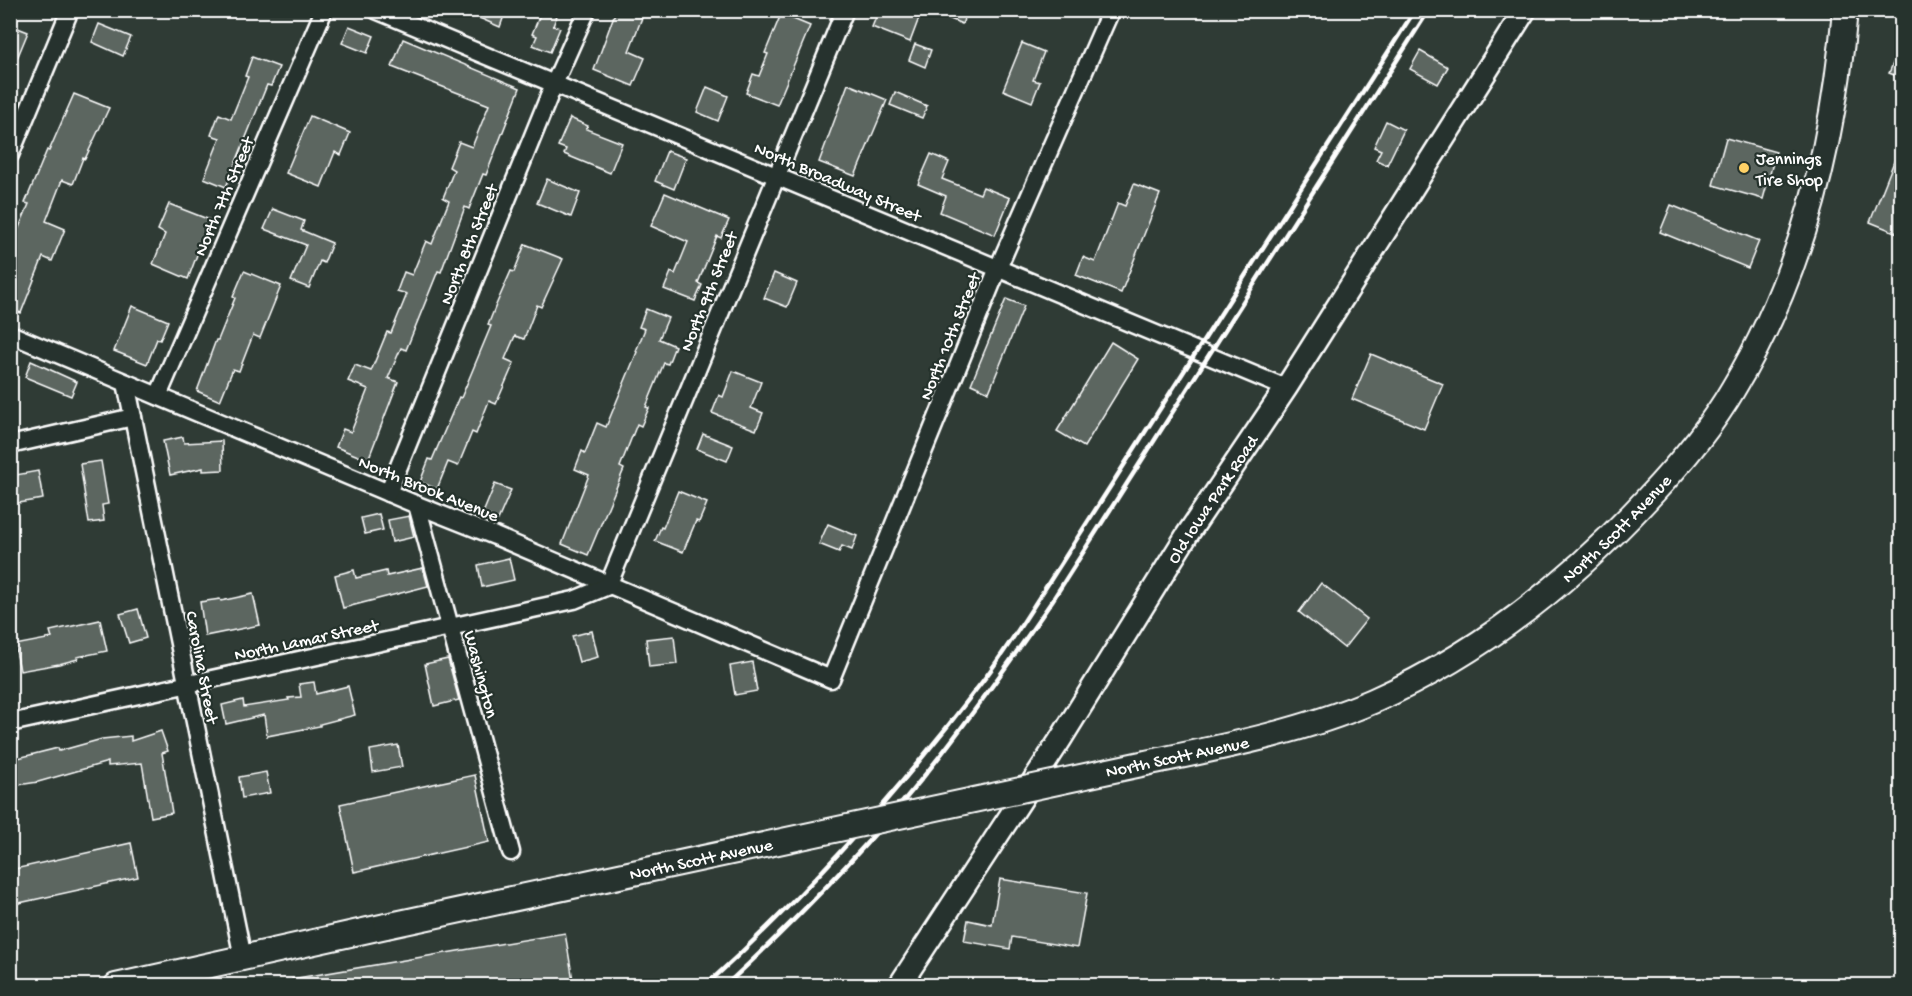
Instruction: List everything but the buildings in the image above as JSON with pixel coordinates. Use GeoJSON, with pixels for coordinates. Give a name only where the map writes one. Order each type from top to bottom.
{"type":"FeatureCollection","features":[{"type":"Feature","properties":{"kind":"main road","name":"North Scott Avenue"},"geometry":{"type":"LineString","coordinates":[[116,986],[1246,742],[1302,726],[1372,701],[1421,677],[1486,639],[1531,607],[1607,541],[1667,478],[1714,419],[1733,390],[1766,327],[1795,255],[1818,180],[1833,114],[1845,11]]}},
{"type":"Feature","properties":{"kind":"street"},"geometry":{"type":"LineString","coordinates":[[10,155],[70,10]]}},
{"type":"Feature","properties":{"kind":"street","name":"North 7th Street"},"geometry":{"type":"LineString","coordinates":[[158,396],[324,10]]}},
{"type":"Feature","properties":{"kind":"street","name":"North Broadway Street"},"geometry":{"type":"LineString","coordinates":[[376,10],[1286,388]]}},
{"type":"Feature","properties":{"kind":"street","name":"North 8th Street"},"geometry":{"type":"LineString","coordinates":[[388,493],[554,84],[587,10]]}},
{"type":"Feature","properties":{"kind":"street","name":"North 9th Street"},"geometry":{"type":"LineString","coordinates":[[608,586],[845,10]]}},
{"type":"Feature","properties":{"kind":"street","name":"North 10th Street"},"geometry":{"type":"LineString","coordinates":[[831,679],[998,268],[1111,10]]}},
{"type":"Feature","properties":{"kind":"street","name":"Old Iowa Park Road"},"geometry":{"type":"LineString","coordinates":[[899,986],[1060,740],[1187,535],[1286,388],[1525,10]]}},
{"type":"Feature","properties":{"kind":"street","name":"North Brook Avenue"},"geometry":{"type":"LineString","coordinates":[[10,334],[831,679]]}},
{"type":"Feature","properties":{"kind":"street","name":"Carolina Street"},"geometry":{"type":"LineString","coordinates":[[126,383],[243,958]]}},
{"type":"Feature","properties":{"kind":"street"},"geometry":{"type":"LineString","coordinates":[[10,445],[133,417]]}},
{"type":"Feature","properties":{"kind":"street","name":"Washington"},"geometry":{"type":"LineString","coordinates":[[417,506],[511,852]]}},
{"type":"Feature","properties":{"kind":"street","name":"North Lamar Street"},"geometry":{"type":"LineString","coordinates":[[10,723],[574,600],[608,586]]}},
{"type":"Feature","properties":{"kind":"railway"},"geometry":{"type":"LineString","coordinates":[[705,986],[780,915],[851,840],[918,763],[990,671],[1415,10]]}},
{"type":"Feature","properties":{"kind":"railway"},"geometry":{"type":"LineString","coordinates":[[725,986],[851,861],[898,808],[988,692],[1052,601],[1429,10]]}},
{"type":"Feature","properties":{"kind":"place","name":"Jennings Tire Shop"},"geometry":{"type":"Point","coordinates":[1744,168]}}]}
